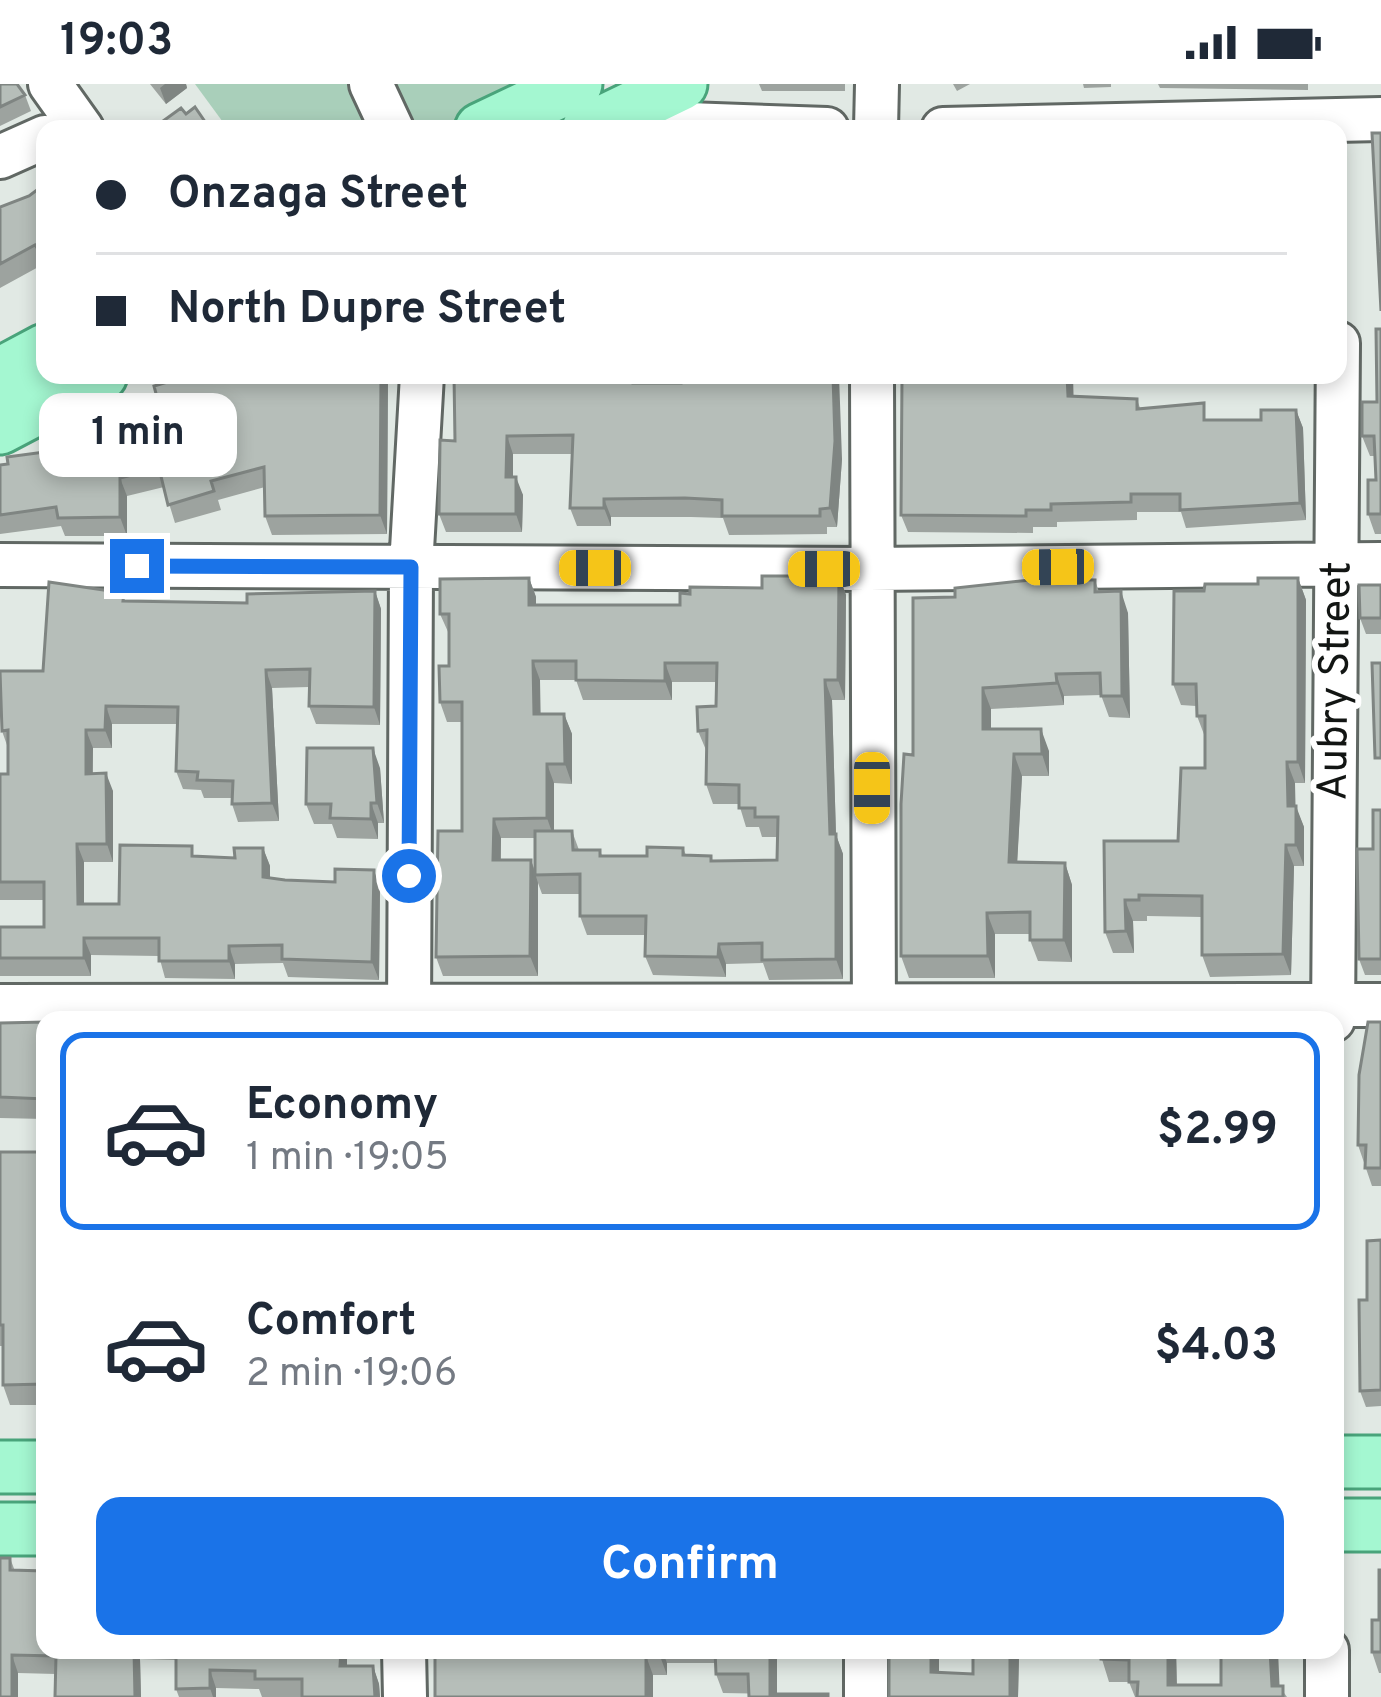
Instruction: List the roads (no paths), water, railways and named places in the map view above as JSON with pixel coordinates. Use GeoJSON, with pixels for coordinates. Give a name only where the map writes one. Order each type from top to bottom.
{"type":"FeatureCollection","features":[{"type":"Feature","properties":{"kind":"main road"},"geometry":{"type":"LineString","coordinates":[[536,120],[589,111],[681,84]]}},
{"type":"Feature","properties":{"kind":"main road"},"geometry":{"type":"LineString","coordinates":[[0,374],[36,355]]}},
{"type":"Feature","properties":{"kind":"main road"},"geometry":{"type":"LineString","coordinates":[[0,428],[83,384]]}},
{"type":"Feature","properties":{"kind":"main road"},"geometry":{"type":"LineString","coordinates":[[1344,1462],[1381,1462]]}},
{"type":"Feature","properties":{"kind":"main road"},"geometry":{"type":"LineString","coordinates":[[0,1467],[36,1466]]}},
{"type":"Feature","properties":{"kind":"main road"},"geometry":{"type":"LineString","coordinates":[[1344,1525],[1381,1525]]}},
{"type":"Feature","properties":{"kind":"main road"},"geometry":{"type":"LineString","coordinates":[[0,1529],[36,1528]]}},
{"type":"Feature","properties":{"kind":"street"},"geometry":{"type":"LineString","coordinates":[[50,84],[63,120]]}},
{"type":"Feature","properties":{"kind":"street"},"geometry":{"type":"LineString","coordinates":[[371,84],[388,120]]}},
{"type":"Feature","properties":{"kind":"street"},"geometry":{"type":"LineString","coordinates":[[876,120],[878,84]]}},
{"type":"Feature","properties":{"kind":"street"},"geometry":{"type":"LineString","coordinates":[[589,111],[708,120]]}},
{"type":"Feature","properties":{"kind":"street"},"geometry":{"type":"LineString","coordinates":[[1140,120],[1336,111],[1381,119]]}},
{"type":"Feature","properties":{"kind":"street"},"geometry":{"type":"LineString","coordinates":[[0,157],[36,142]]}},
{"type":"Feature","properties":{"kind":"street"},"geometry":{"type":"LineString","coordinates":[[409,1011],[411,567],[421,384]]}},
{"type":"Feature","properties":{"kind":"street"},"geometry":{"type":"LineString","coordinates":[[872,384],[874,1011]]}},
{"type":"Feature","properties":{"kind":"street","name":"Aubry Street"},"geometry":{"type":"LineString","coordinates":[[1333,1011],[1360,564],[1342,384]]}},
{"type":"Feature","properties":{"kind":"street"},"geometry":{"type":"LineString","coordinates":[[0,565],[870,569],[1360,564]]}},
{"type":"Feature","properties":{"kind":"street"},"geometry":{"type":"LineString","coordinates":[[1340,1011],[1381,1005]]}},
{"type":"Feature","properties":{"kind":"street"},"geometry":{"type":"LineString","coordinates":[[0,1006],[256,1011]]}},
{"type":"Feature","properties":{"kind":"street"},"geometry":{"type":"LineString","coordinates":[[404,1659],[405,1697]]}},
{"type":"Feature","properties":{"kind":"street"},"geometry":{"type":"LineString","coordinates":[[866,1659],[866,1697]]}},
{"type":"Feature","properties":{"kind":"street"},"geometry":{"type":"LineString","coordinates":[[1327,1697],[1328,1659]]}}]}
